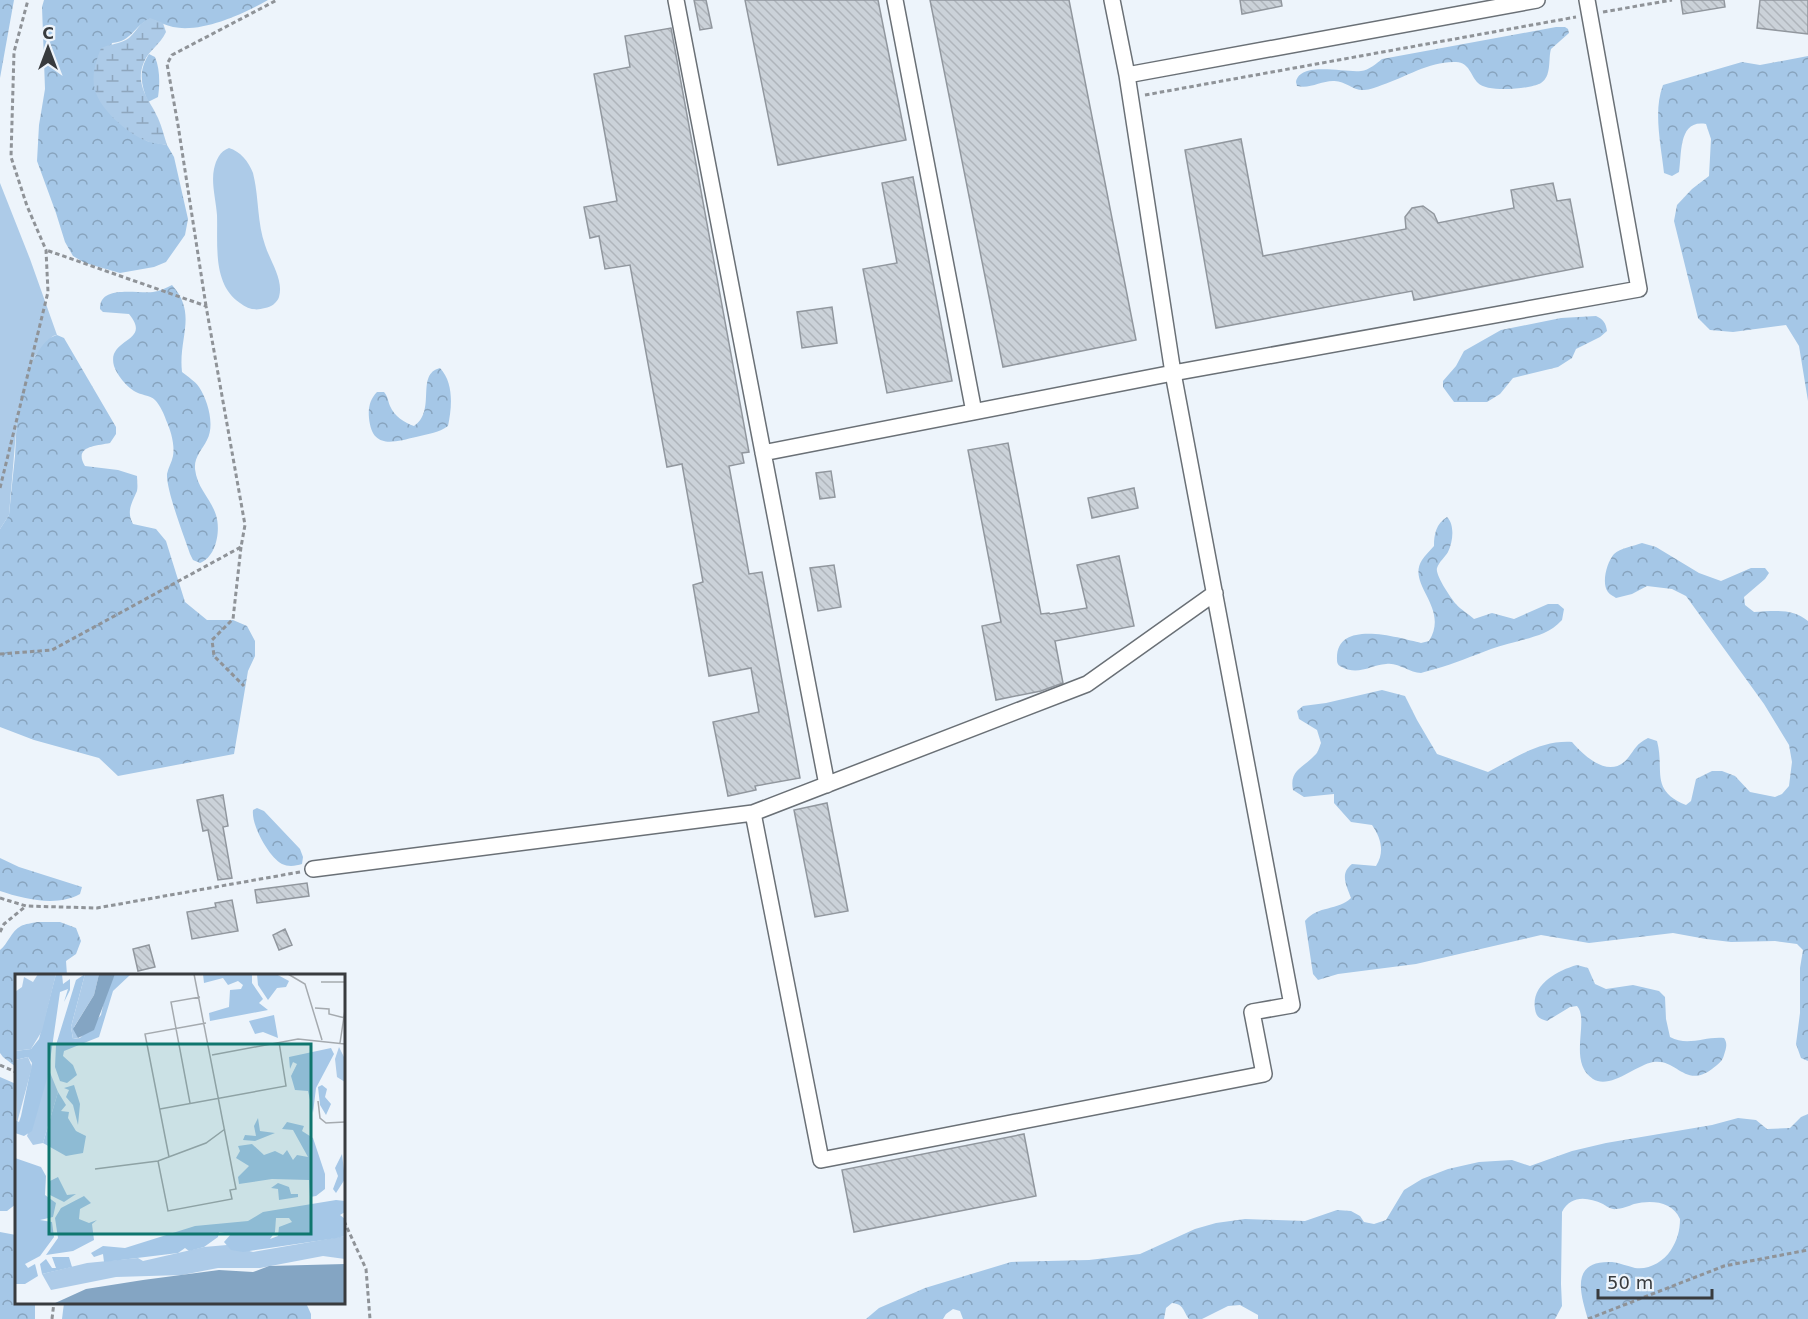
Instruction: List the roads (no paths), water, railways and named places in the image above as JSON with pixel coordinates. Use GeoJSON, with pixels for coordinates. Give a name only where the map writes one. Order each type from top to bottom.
{"type":"FeatureCollection","features":[{"type":"Feature","properties":{"kind":"lane"},"geometry":{"type":"LineString","coordinates":[[676,0],[828,785]]}},
{"type":"Feature","properties":{"kind":"lane"},"geometry":{"type":"LineString","coordinates":[[896,0],[974,412]]}},
{"type":"Feature","properties":{"kind":"lane"},"geometry":{"type":"LineString","coordinates":[[753,813],[821,1160],[1264,1074],[1252,1012],[1292,1005],[1173,373],[1127,75],[1112,0]]}},
{"type":"Feature","properties":{"kind":"lane"},"geometry":{"type":"LineString","coordinates":[[1127,75],[1537,0]]}},
{"type":"Feature","properties":{"kind":"lane"},"geometry":{"type":"LineString","coordinates":[[763,453],[1173,373],[1639,289],[1589,7]]}},
{"type":"Feature","properties":{"kind":"lane"},"geometry":{"type":"LineString","coordinates":[[313,868],[753,813],[1087,684],[1215,593]]}}]}
